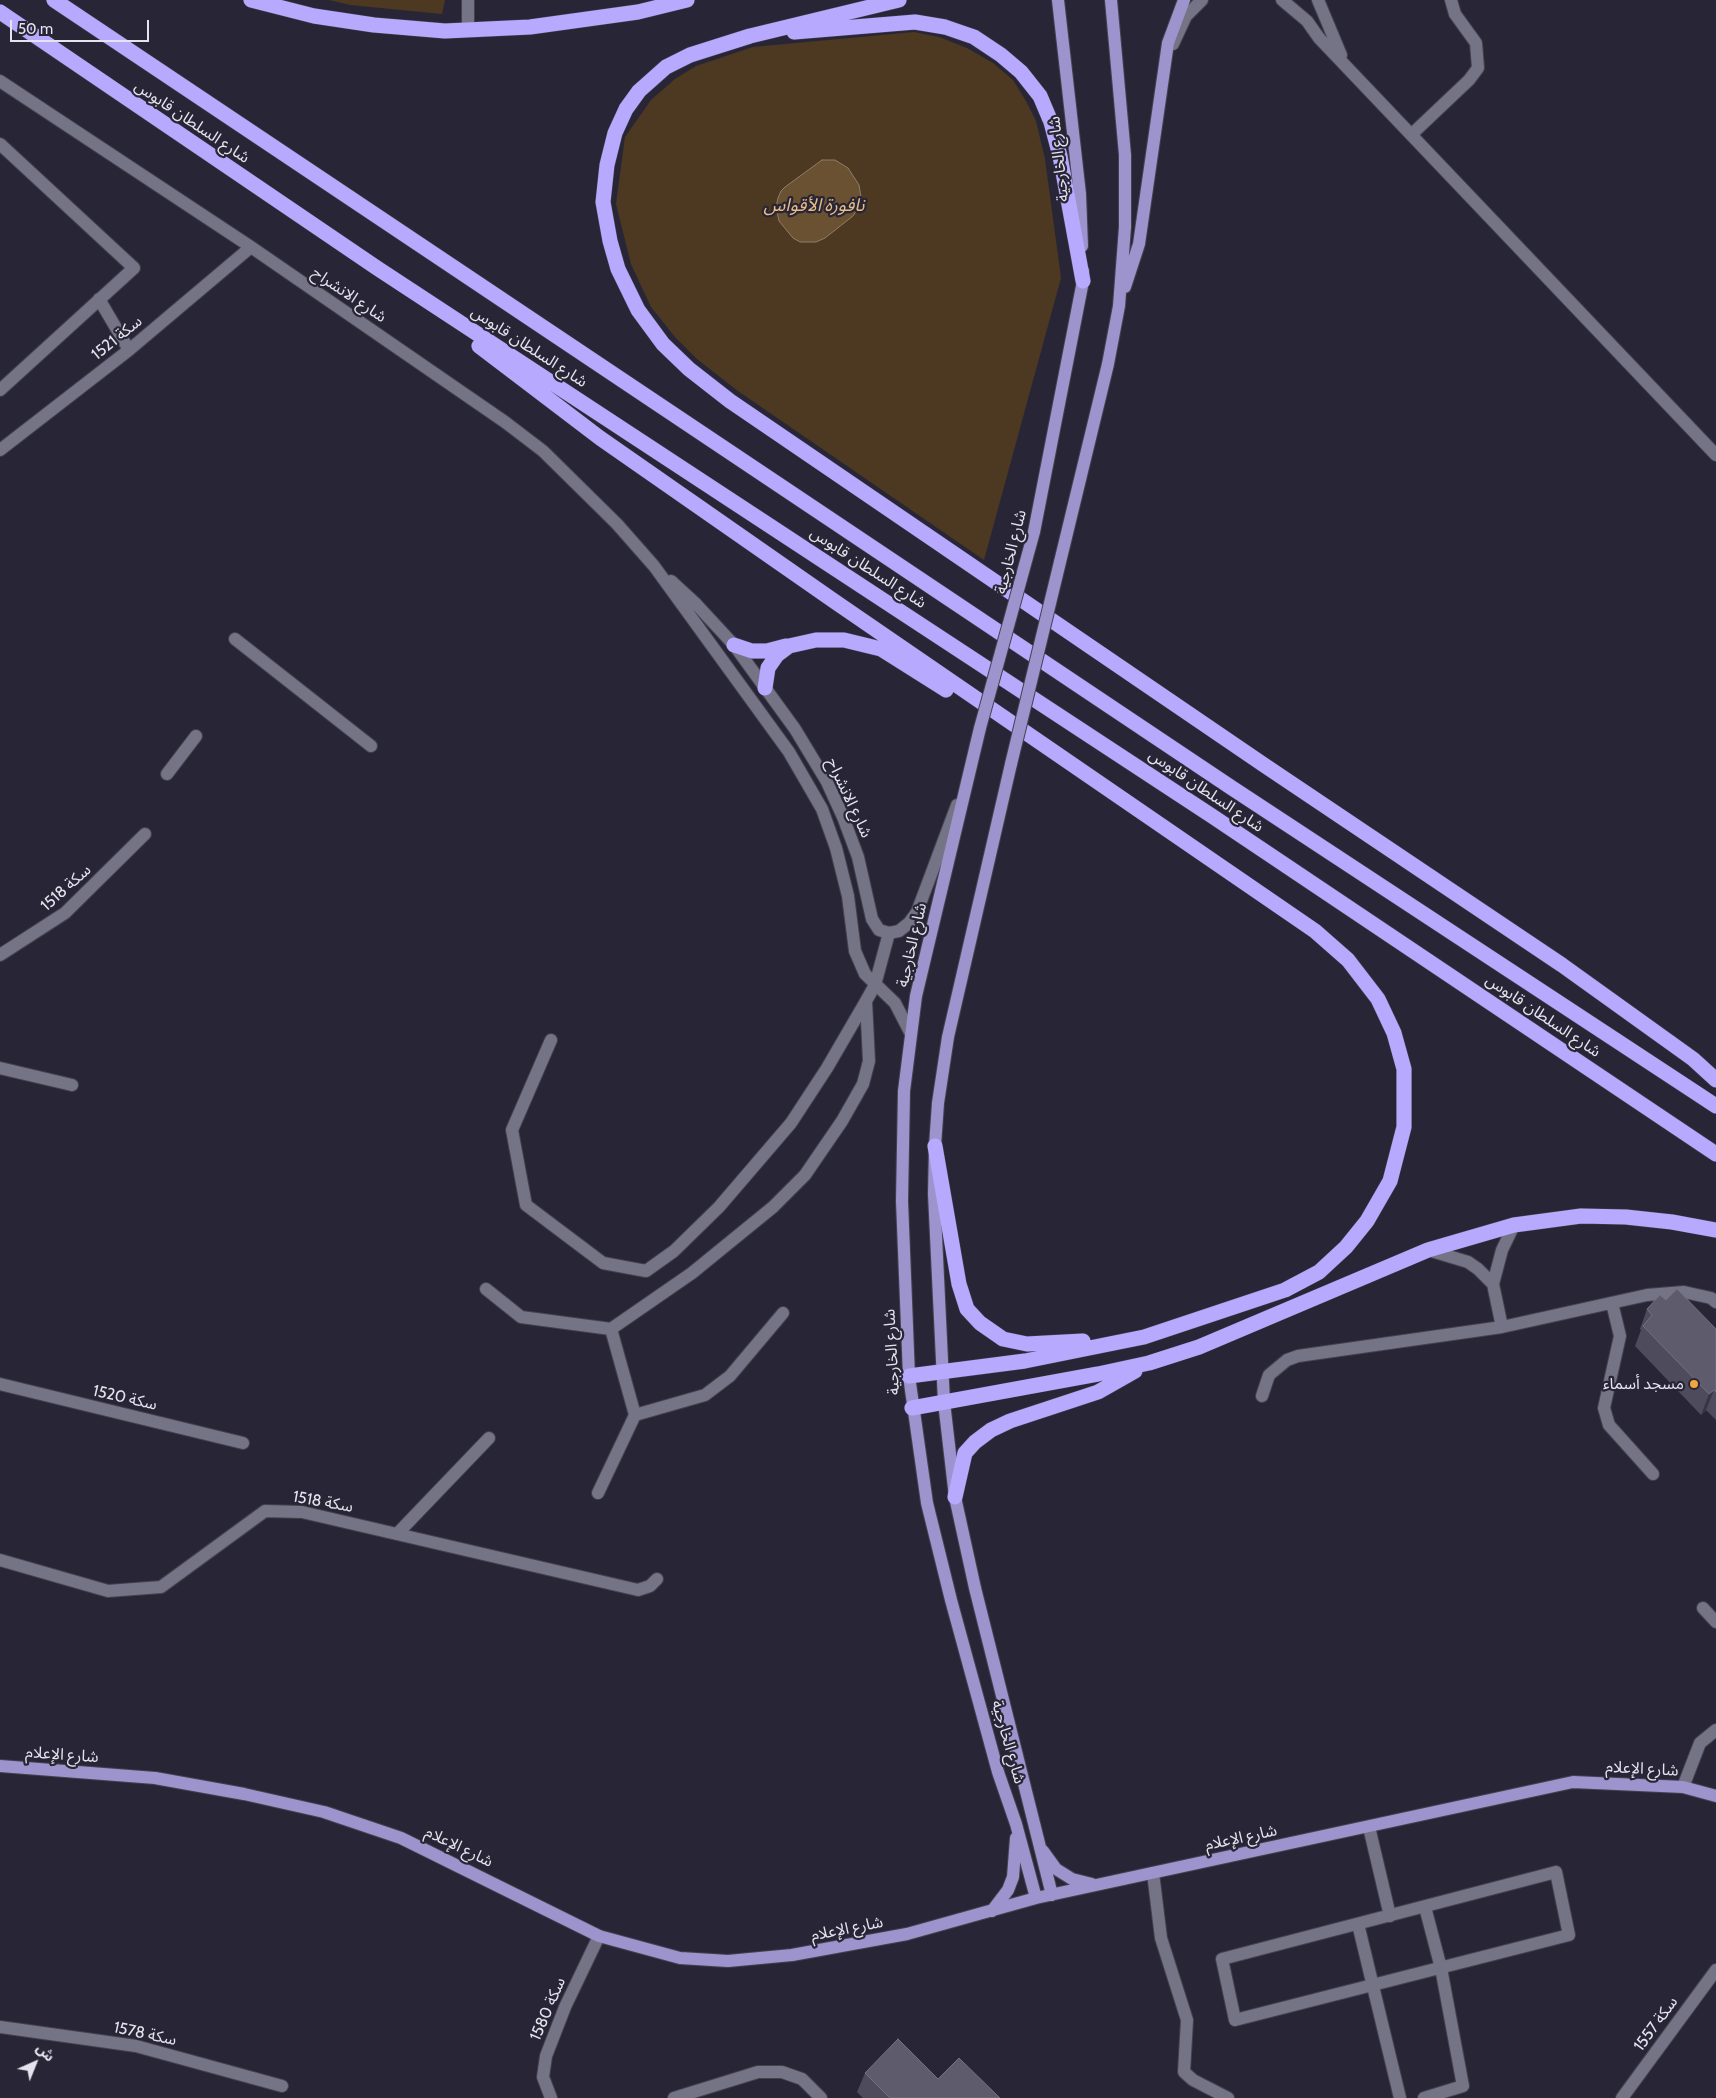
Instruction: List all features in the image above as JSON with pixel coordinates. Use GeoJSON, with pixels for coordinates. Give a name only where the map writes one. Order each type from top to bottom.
{"type":"FeatureCollection","features":[{"type":"Feature","properties":{"kind":"highway","name":"شارع السلطان قابوس"},"geometry":{"type":"LineString","coordinates":[[54,0],[1232,788],[1716,1106]]}},
{"type":"Feature","properties":{"kind":"highway"},"geometry":{"type":"LineString","coordinates":[[250,0],[314,16],[374,25],[445,31],[530,28],[638,12],[687,0]]}},
{"type":"Feature","properties":{"kind":"highway"},"geometry":{"type":"LineString","coordinates":[[899,0],[750,36],[690,55],[666,67],[639,91],[626,109],[615,133],[607,165],[603,202],[610,241],[618,269],[638,310],[663,344],[688,369],[730,401],[1264,766],[1562,965],[1693,1059],[1716,1080]]}},
{"type":"Feature","properties":{"kind":"highway","name":"شارع السلطان قابوس"},"geometry":{"type":"LineString","coordinates":[[0,12],[376,268],[1204,810],[1716,1154]]}},
{"type":"Feature","properties":{"kind":"highway"},"geometry":{"type":"LineString","coordinates":[[750,36],[915,22],[945,26],[974,37],[1001,55],[1021,72],[1040,96],[1051,122],[1060,156],[1083,281]]}},
{"type":"Feature","properties":{"kind":"highway"},"geometry":{"type":"LineString","coordinates":[[376,268],[600,438],[1322,937],[1348,960],[1378,999],[1394,1033],[1404,1069],[1404,1127],[1390,1181],[1367,1221],[1346,1247],[1320,1272],[1285,1290],[1144,1337],[1025,1361],[909,1376]]}},
{"type":"Feature","properties":{"kind":"highway"},"geometry":{"type":"LineString","coordinates":[[734,645],[752,651],[767,651],[816,640],[844,640],[881,649],[956,697],[1027,733]]}},
{"type":"Feature","properties":{"kind":"highway"},"geometry":{"type":"LineString","coordinates":[[766,688],[768,668],[777,655],[789,646]]}},
{"type":"Feature","properties":{"kind":"highway"},"geometry":{"type":"LineString","coordinates":[[935,1146],[959,1284],[967,1309],[980,1322],[1003,1339],[1027,1344],[1144,1337]]}},
{"type":"Feature","properties":{"kind":"highway"},"geometry":{"type":"LineString","coordinates":[[912,1408],[1149,1363],[1199,1347],[1428,1250],[1514,1225],[1581,1216],[1672,1222],[1714,1230]]}},
{"type":"Feature","properties":{"kind":"highway"},"geometry":{"type":"LineString","coordinates":[[955,1496],[965,1453],[990,1430],[1010,1421],[1098,1392],[1149,1363]]}},
{"type":"Feature","properties":{"kind":"main road","name":"شارع الخارجية"},"geometry":{"type":"LineString","coordinates":[[1036,1898],[1016,1824],[998,1772],[951,1600],[928,1503],[912,1408],[909,1376],[902,1191],[904,1091],[916,996],[980,728],[1034,532],[1083,281],[1080,194],[1058,0]]}},
{"type":"Feature","properties":{"kind":"main road","name":"شارع الخارجية"},"geometry":{"type":"LineString","coordinates":[[1052,1895],[975,1588],[955,1496],[944,1402],[934,1194],[935,1146],[938,1103],[948,1037],[1010,764],[1108,364],[1119,306],[1125,227],[1125,155],[1111,0]]}},
{"type":"Feature","properties":{"kind":"main road"},"geometry":{"type":"LineString","coordinates":[[1119,306],[1140,244],[1168,43],[1184,0]]}},
{"type":"Feature","properties":{"kind":"main road","name":"شارع الإعلام"},"geometry":{"type":"LineString","coordinates":[[0,1766],[155,1778],[244,1794],[324,1812],[401,1838],[599,1936],[680,1958],[728,1961],[792,1955],[907,1934],[1036,1898],[1573,1782],[1682,1787],[1716,1796]]}},
{"type":"Feature","properties":{"kind":"main road"},"geometry":{"type":"LineString","coordinates":[[992,1911],[1008,1890],[1013,1877],[1016,1824]]}},
{"type":"Feature","properties":{"kind":"main road"},"geometry":{"type":"LineString","coordinates":[[1036,1835],[1045,1854],[1056,1869],[1072,1879],[1095,1885]]}},
{"type":"Feature","properties":{"kind":"street"},"geometry":{"type":"LineString","coordinates":[[468,0],[468,30]]}},
{"type":"Feature","properties":{"kind":"street"},"geometry":{"type":"LineString","coordinates":[[1163,72],[1173,43],[1186,16],[1202,0]]}},
{"type":"Feature","properties":{"kind":"street"},"geometry":{"type":"LineString","coordinates":[[1282,0],[1299,12],[1319,38],[1716,455]]}},
{"type":"Feature","properties":{"kind":"street"},"geometry":{"type":"LineString","coordinates":[[1318,0],[1345,65]]}},
{"type":"Feature","properties":{"kind":"street"},"geometry":{"type":"LineString","coordinates":[[1412,134],[1469,80],[1478,68],[1476,43],[1455,14],[1451,0]]}},
{"type":"Feature","properties":{"kind":"street","name":"شارع الانشراح"},"geometry":{"type":"LineString","coordinates":[[0,81],[251,247],[466,394],[543,451],[581,487],[654,566],[696,604],[734,645],[766,688],[827,782],[844,817],[858,857],[872,919],[879,930],[889,933]]}},
{"type":"Feature","properties":{"kind":"street"},"geometry":{"type":"LineString","coordinates":[[0,144],[134,268],[0,390]]}},
{"type":"Feature","properties":{"kind":"street","name":"سكة 1521"},"geometry":{"type":"LineString","coordinates":[[0,450],[129,350],[251,247]]}},
{"type":"Feature","properties":{"kind":"street"},"geometry":{"type":"LineString","coordinates":[[100,299],[129,350]]}},
{"type":"Feature","properties":{"kind":"street","name":"شارع الانشراح"},"geometry":{"type":"LineString","coordinates":[[654,566],[789,752],[822,810],[836,848],[848,896],[855,951],[866,974],[895,1003],[911,1034]]}},
{"type":"Feature","properties":{"kind":"street"},"geometry":{"type":"LineString","coordinates":[[684,609],[713,636],[734,645]]}},
{"type":"Feature","properties":{"kind":"street"},"geometry":{"type":"LineString","coordinates":[[235,639],[371,746]]}},
{"type":"Feature","properties":{"kind":"street"},"geometry":{"type":"LineString","coordinates":[[167,774],[196,736]]}},
{"type":"Feature","properties":{"kind":"street"},"geometry":{"type":"LineString","coordinates":[[552,1040],[512,1130],[526,1205],[603,1263],[646,1271],[674,1251],[719,1207],[791,1123],[827,1068],[876,985],[889,933],[899,931],[910,923],[917,912],[970,771]]}},
{"type":"Feature","properties":{"kind":"street","name":"سكة 1518"},"geometry":{"type":"LineString","coordinates":[[0,956],[65,913],[146,834]]}},
{"type":"Feature","properties":{"kind":"street"},"geometry":{"type":"LineString","coordinates":[[486,1289],[521,1317],[611,1329],[692,1273],[773,1207],[805,1175],[842,1120],[863,1084],[869,1061],[866,1001]]}},
{"type":"Feature","properties":{"kind":"street"},"geometry":{"type":"LineString","coordinates":[[0,1068],[72,1084]]}},
{"type":"Feature","properties":{"kind":"street"},"geometry":{"type":"LineString","coordinates":[[1502,1326],[1493,1284],[1502,1250],[1514,1225]]}},
{"type":"Feature","properties":{"kind":"street"},"geometry":{"type":"LineString","coordinates":[[1428,1250],[1468,1262],[1493,1284]]}},
{"type":"Feature","properties":{"kind":"street"},"geometry":{"type":"LineString","coordinates":[[1262,1396],[1269,1375],[1287,1360],[1298,1356],[1502,1326],[1647,1295],[1684,1292],[1711,1298],[1716,1302]]}},
{"type":"Feature","properties":{"kind":"street"},"geometry":{"type":"LineString","coordinates":[[1612,1303],[1620,1336],[1604,1408],[1609,1425],[1653,1474]]}},
{"type":"Feature","properties":{"kind":"street"},"geometry":{"type":"LineString","coordinates":[[635,1415],[705,1395],[730,1376],[783,1313]]}},
{"type":"Feature","properties":{"kind":"street"},"geometry":{"type":"LineString","coordinates":[[598,1493],[635,1415],[611,1329]]}},
{"type":"Feature","properties":{"kind":"street","name":"سكة 1520"},"geometry":{"type":"LineString","coordinates":[[0,1384],[243,1443]]}},
{"type":"Feature","properties":{"kind":"street"},"geometry":{"type":"LineString","coordinates":[[397,1534],[489,1438]]}},
{"type":"Feature","properties":{"kind":"street","name":"سكة 1518"},"geometry":{"type":"LineString","coordinates":[[0,1560],[108,1591],[161,1587],[265,1511],[302,1512],[638,1590],[650,1586],[657,1578]]}},
{"type":"Feature","properties":{"kind":"street"},"geometry":{"type":"LineString","coordinates":[[1703,1608],[1716,1622]]}},
{"type":"Feature","properties":{"kind":"street"},"geometry":{"type":"LineString","coordinates":[[1682,1787],[1700,1743],[1716,1730]]}},
{"type":"Feature","properties":{"kind":"street"},"geometry":{"type":"LineString","coordinates":[[1369,1827],[1390,1916]]}},
{"type":"Feature","properties":{"kind":"street"},"geometry":{"type":"LineString","coordinates":[[1556,1872],[1569,1936],[1235,2020],[1222,1959],[1390,1916],[1556,1872]]}},
{"type":"Feature","properties":{"kind":"street"},"geometry":{"type":"LineString","coordinates":[[1153,1873],[1162,1938],[1187,2020],[1184,2072],[1193,2080],[1228,2098]]}},
{"type":"Feature","properties":{"kind":"street"},"geometry":{"type":"LineString","coordinates":[[1424,2098],[1462,2086],[1441,1968],[1425,1907]]}},
{"type":"Feature","properties":{"kind":"street"},"geometry":{"type":"LineString","coordinates":[[1358,1924],[1400,2098]]}},
{"type":"Feature","properties":{"kind":"street","name":"سكة 1580"},"geometry":{"type":"LineString","coordinates":[[551,2098],[544,2077],[546,2056],[565,2007],[599,1936]]}},
{"type":"Feature","properties":{"kind":"street","name":"سكة 1557"},"geometry":{"type":"LineString","coordinates":[[1622,2098],[1716,1970]]}},
{"type":"Feature","properties":{"kind":"street","name":"سكة 1578"},"geometry":{"type":"LineString","coordinates":[[0,2027],[136,2046],[282,2086]]}},
{"type":"Feature","properties":{"kind":"street"},"geometry":{"type":"LineString","coordinates":[[674,2098],[758,2072],[782,2072],[802,2079],[821,2098]]}},
{"type":"Feature","properties":{"kind":"shaded area"},"geometry":{"type":"Polygon","coordinates":[[[329,0],[445,0],[442,14],[350,5],[329,0]]]}},
{"type":"Feature","properties":{"kind":"shaded area"},"geometry":{"type":"Polygon","coordinates":[[[914,32],[939,37],[967,48],[993,63],[1013,80],[1026,101],[1036,121],[1045,159],[1061,278],[984,560],[738,391],[697,359],[675,337],[651,307],[631,264],[616,204],[625,137],[651,100],[675,79],[696,66],[753,47],[914,32]]]}},
{"type":"Feature","properties":{"kind":"water","name":"نافورة الأقواس"},"geometry":{"type":"Polygon","coordinates":[[[822,160],[835,160],[848,168],[859,185],[861,197],[859,207],[853,216],[825,238],[816,242],[800,242],[793,238],[779,221],[776,207],[778,198],[785,187],[822,160]]]}},
{"type":"Feature","properties":{"kind":"building"},"geometry":{"type":"Polygon","coordinates":[[[1677,1289],[1716,1329],[1716,1392],[1714,1390],[1709,1394],[1643,1326],[1652,1315],[1647,1309],[1660,1295],[1666,1300],[1677,1289]]]}},
{"type":"Feature","properties":{"kind":"building"},"geometry":{"type":"Polygon","coordinates":[[[898,2039],[938,2079],[959,2058],[1000,2098],[890,2098],[865,2073],[898,2039]]]}},
{"type":"Feature","properties":{"kind":"place","name":"مسجد أسماء"},"geometry":{"type":"Point","coordinates":[1694,1384]}}]}
